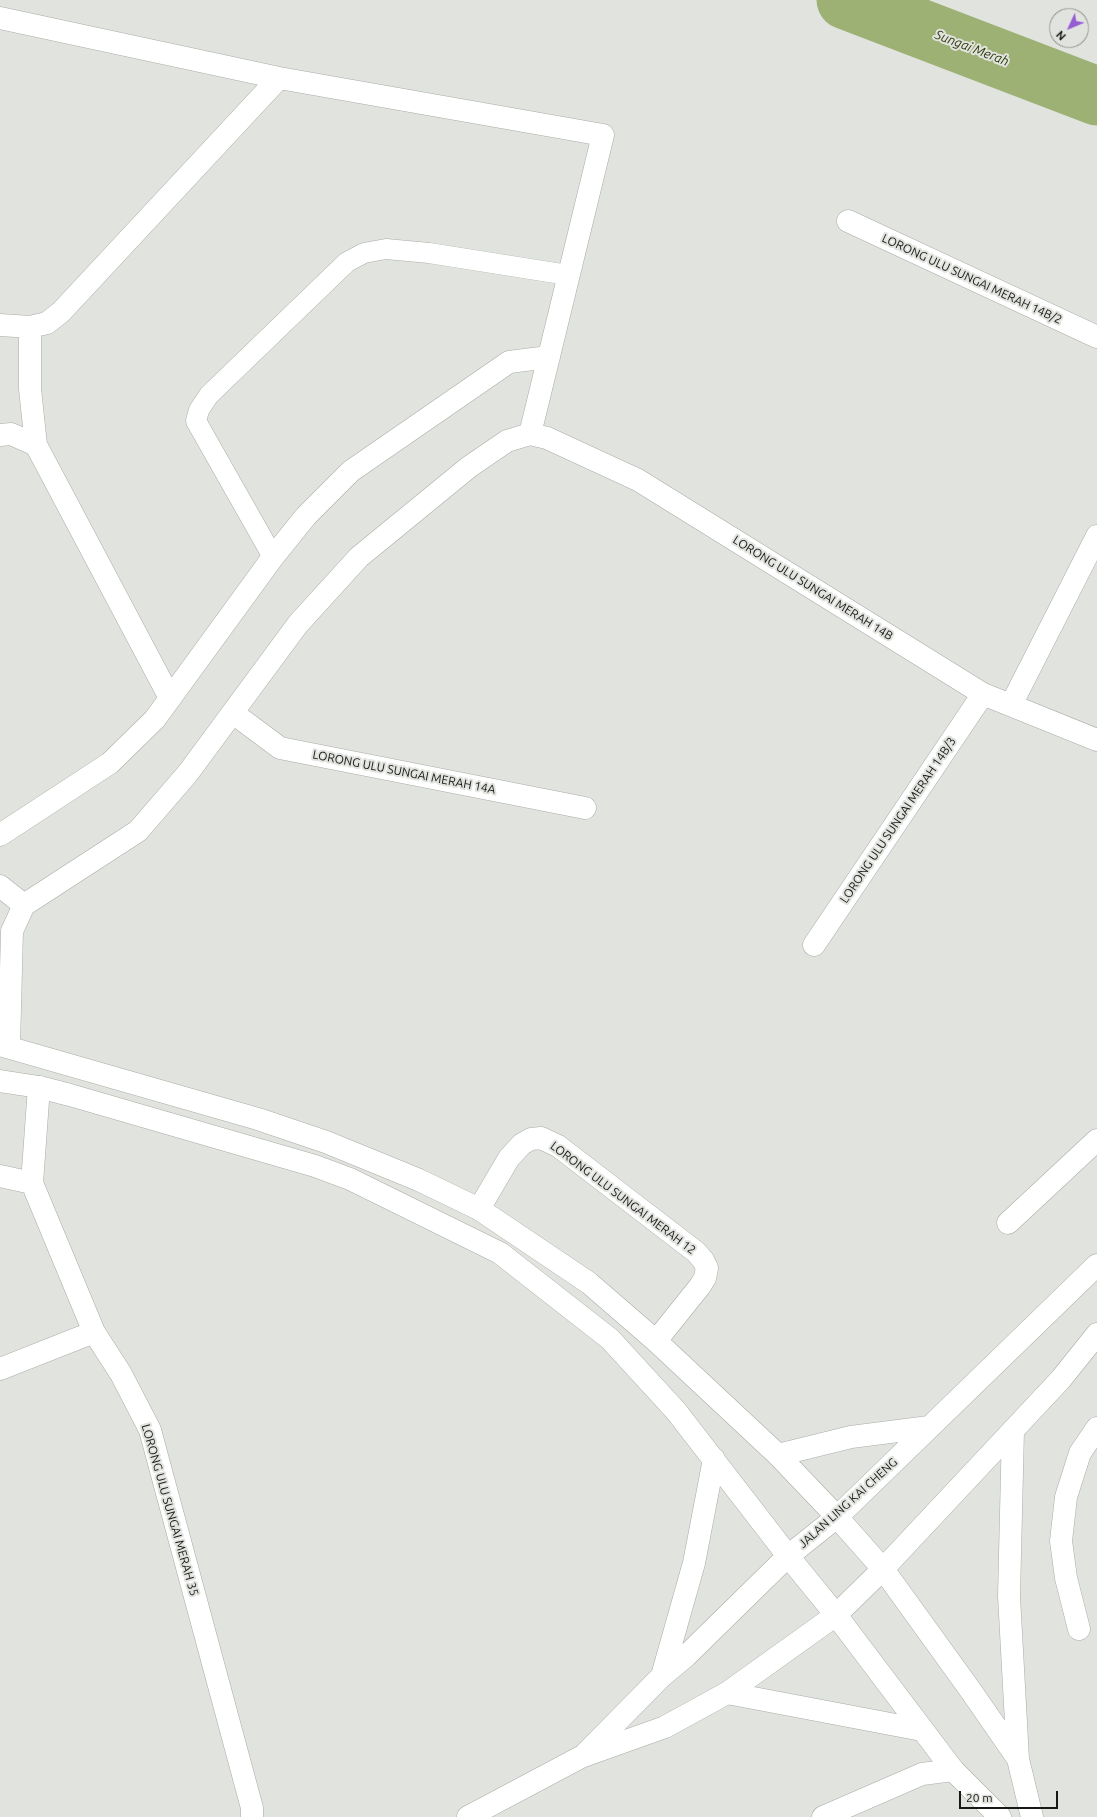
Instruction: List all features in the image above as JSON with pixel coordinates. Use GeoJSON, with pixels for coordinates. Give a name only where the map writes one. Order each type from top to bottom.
{"type":"FeatureCollection","features":[{"type":"Feature","properties":{"kind":"street"},"geometry":{"type":"LineString","coordinates":[[0,18],[279,78],[603,135],[530,434],[507,441],[469,467],[359,557],[298,624],[188,774],[138,831],[24,905],[12,931],[4,1045],[258,1119],[326,1142],[419,1180],[479,1209],[589,1283],[656,1341],[778,1455],[837,1517],[883,1570],[971,1691],[1018,1759]]}},
{"type":"Feature","properties":{"kind":"street"},"geometry":{"type":"LineString","coordinates":[[0,325],[30,327],[47,323],[61,312],[279,78]]}},
{"type":"Feature","properties":{"kind":"street","name":"LORONG ULU SUNGAI MERAH 14B/2"},"geometry":{"type":"LineString","coordinates":[[848,221],[1097,338]]}},
{"type":"Feature","properties":{"kind":"street"},"geometry":{"type":"LineString","coordinates":[[30,327],[30,389],[36,445],[170,698]]}},
{"type":"Feature","properties":{"kind":"street"},"geometry":{"type":"LineString","coordinates":[[0,835],[110,763],[155,719],[273,557],[306,516],[351,471],[509,362],[549,357]]}},
{"type":"Feature","properties":{"kind":"street"},"geometry":{"type":"LineString","coordinates":[[0,435],[11,434],[36,445]]}},
{"type":"Feature","properties":{"kind":"street","name":"LORONG ULU SUNGAI MERAH 14B"},"geometry":{"type":"LineString","coordinates":[[530,434],[547,438],[638,480],[983,694],[1097,740]]}},
{"type":"Feature","properties":{"kind":"street"},"geometry":{"type":"LineString","coordinates":[[1011,705],[1097,536]]}},
{"type":"Feature","properties":{"kind":"street","name":"LORONG ULU SUNGAI MERAH 14B/3"},"geometry":{"type":"LineString","coordinates":[[814,946],[983,694]]}},
{"type":"Feature","properties":{"kind":"street","name":"LORONG ULU SUNGAI MERAH 14A"},"geometry":{"type":"LineString","coordinates":[[233,713],[280,748],[586,808]]}},
{"type":"Feature","properties":{"kind":"street"},"geometry":{"type":"LineString","coordinates":[[0,886],[24,905]]}},
{"type":"Feature","properties":{"kind":"street"},"geometry":{"type":"LineString","coordinates":[[0,1081],[39,1087],[314,1166],[350,1179],[500,1253],[610,1339],[676,1412],[836,1615],[922,1730],[954,1770],[1000,1817]]}},
{"type":"Feature","properties":{"kind":"street","name":"LORONG ULU SUNGAI MERAH 35"},"geometry":{"type":"LineString","coordinates":[[39,1087],[32,1183],[94,1332],[121,1374],[150,1430],[252,1812]]}},
{"type":"Feature","properties":{"kind":"street","name":"LORONG ULU SUNGAI MERAH 12"},"geometry":{"type":"LineString","coordinates":[[479,1209],[510,1158],[522,1144],[531,1139],[541,1138],[558,1146],[696,1252],[703,1260],[707,1268],[700,1286],[656,1341]]}},
{"type":"Feature","properties":{"kind":"street"},"geometry":{"type":"LineString","coordinates":[[1008,1223],[1097,1140]]}},
{"type":"Feature","properties":{"kind":"street"},"geometry":{"type":"LineString","coordinates":[[0,1176],[32,1183]]}},
{"type":"Feature","properties":{"kind":"street","name":"JALAN LING KAI CHENG"},"geometry":{"type":"LineString","coordinates":[[581,1757],[662,1676],[686,1656],[788,1556],[837,1517],[1097,1265]]}},
{"type":"Feature","properties":{"kind":"street"},"geometry":{"type":"LineString","coordinates":[[0,1369],[94,1332]]}},
{"type":"Feature","properties":{"kind":"street","name":"JALAN LING KAI CHENG"},"geometry":{"type":"LineString","coordinates":[[468,1817],[581,1757],[665,1727],[727,1693],[836,1615],[883,1570],[1061,1379],[1097,1334]]}},
{"type":"Feature","properties":{"kind":"street"},"geometry":{"type":"LineString","coordinates":[[778,1455],[851,1438],[929,1427]]}},
{"type":"Feature","properties":{"kind":"street"},"geometry":{"type":"LineString","coordinates":[[1080,1629],[1066,1578],[1061,1541],[1066,1496],[1080,1453],[1097,1428]]}},
{"type":"Feature","properties":{"kind":"street"},"geometry":{"type":"LineString","coordinates":[[1013,1430],[1009,1596],[1018,1759],[1032,1817]]}},
{"type":"Feature","properties":{"kind":"street"},"geometry":{"type":"LineString","coordinates":[[662,1676],[694,1563],[714,1459]]}},
{"type":"Feature","properties":{"kind":"street"},"geometry":{"type":"LineString","coordinates":[[727,1693],[922,1730]]}},
{"type":"Feature","properties":{"kind":"street"},"geometry":{"type":"LineString","coordinates":[[824,1817],[922,1774],[954,1770]]}},
{"type":"Feature","properties":{"kind":"lane"},"geometry":{"type":"LineString","coordinates":[[273,557],[196,422],[199,410],[209,395],[347,262],[364,252],[386,249],[429,253],[568,275]]}},
{"type":"Feature","properties":{"kind":"waterway","name":"Sungai Merah"},"geometry":{"type":"LineString","coordinates":[[846,0],[1097,96]]}}]}
